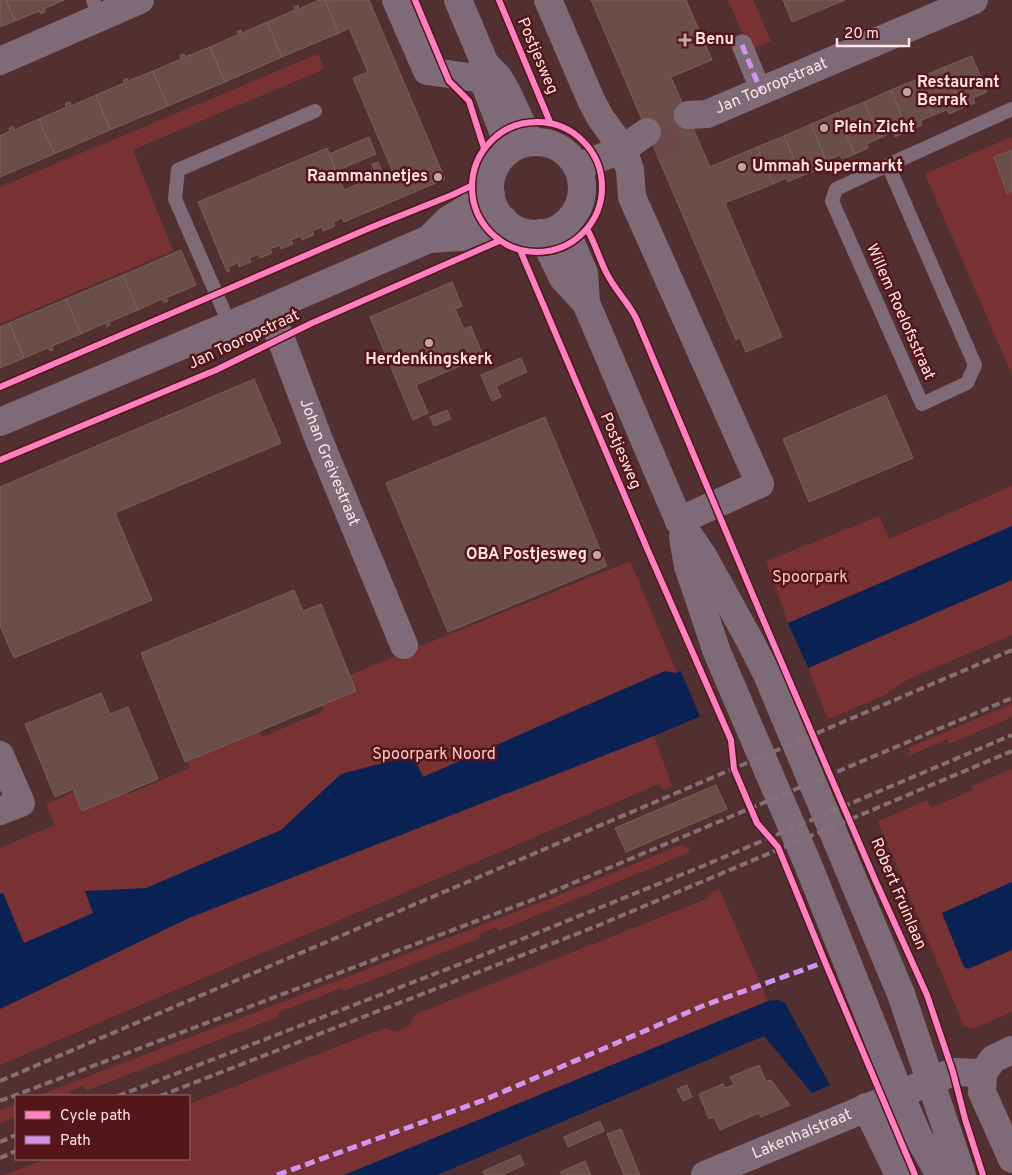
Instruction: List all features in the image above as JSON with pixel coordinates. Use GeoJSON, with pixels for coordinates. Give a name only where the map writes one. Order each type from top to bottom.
{"type":"FeatureCollection","features":[{"type":"Feature","properties":{"kind":"street"},"geometry":{"type":"LineString","coordinates":[[0,60],[97,8],[140,0]]}},
{"type":"Feature","properties":{"kind":"street"},"geometry":{"type":"LineString","coordinates":[[396,0],[427,71],[484,72],[498,77],[507,92],[520,146]]}},
{"type":"Feature","properties":{"kind":"street"},"geometry":{"type":"LineString","coordinates":[[458,0],[484,72]]}},
{"type":"Feature","properties":{"kind":"street","name":"Postjesweg"},"geometry":{"type":"LineString","coordinates":[[548,0],[591,100],[600,117],[623,149],[630,170],[632,197],[760,484],[680,521]]}},
{"type":"Feature","properties":{"kind":"street","name":"Jan Tooropstraat"},"geometry":{"type":"LineString","coordinates":[[696,120],[974,0]]}},
{"type":"Feature","properties":{"kind":"street"},"geometry":{"type":"LineString","coordinates":[[742,45],[761,91]]}},
{"type":"Feature","properties":{"kind":"street"},"geometry":{"type":"LineString","coordinates":[[577,167],[650,139]]}},
{"type":"Feature","properties":{"kind":"street"},"geometry":{"type":"LineString","coordinates":[[542,142],[552,145],[562,150],[577,167],[582,188],[581,199],[571,218],[552,229],[525,232],[517,229],[504,220],[493,203],[491,181],[494,169],[501,158],[520,146],[542,142]]}},
{"type":"Feature","properties":{"kind":"street","name":"Jan Tooropstraat"},"geometry":{"type":"LineString","coordinates":[[429,239],[448,220],[491,194]]}},
{"type":"Feature","properties":{"kind":"street","name":"Jan Tooropstraat"},"geometry":{"type":"LineString","coordinates":[[0,422],[429,239],[461,237],[504,220]]}},
{"type":"Feature","properties":{"kind":"street","name":"Postjesweg"},"geometry":{"type":"LineString","coordinates":[[552,229],[584,272],[586,303],[680,521],[703,556],[749,639],[775,696],[901,994],[930,1082]]}},
{"type":"Feature","properties":{"kind":"street","name":"Johan Greivestraat"},"geometry":{"type":"LineString","coordinates":[[268,309],[319,440],[404,646]]}},
{"type":"Feature","properties":{"kind":"street","name":"Postjesweg"},"geometry":{"type":"LineString","coordinates":[[680,521],[688,566],[717,652],[807,862],[900,1094]]}},
{"type":"Feature","properties":{"kind":"street"},"geometry":{"type":"LineString","coordinates":[[0,755],[20,803],[0,811]]}},
{"type":"Feature","properties":{"kind":"street"},"geometry":{"type":"LineString","coordinates":[[1012,1050],[993,1059],[983,1073],[982,1092],[1012,1159]]}},
{"type":"Feature","properties":{"kind":"street","name":"Lakenhalstraat"},"geometry":{"type":"LineString","coordinates":[[705,1175],[953,1072],[983,1073]]}},
{"type":"Feature","properties":{"kind":"street"},"geometry":{"type":"LineString","coordinates":[[930,1082],[962,1175]]}},
{"type":"Feature","properties":{"kind":"street"},"geometry":{"type":"LineString","coordinates":[[900,1094],[919,1138],[940,1175]]}},
{"type":"Feature","properties":{"kind":"street"},"geometry":{"type":"LineString","coordinates":[[866,1107],[898,1175]]}},
{"type":"Feature","properties":{"kind":"lane","name":"Willem Roelofsstraat"},"geometry":{"type":"LineString","coordinates":[[888,165],[975,365],[967,383],[922,404],[832,202],[836,189],[888,165],[1012,108]]}},
{"type":"Feature","properties":{"kind":"lane","name":"Jan Tooropstraat"},"geometry":{"type":"LineString","coordinates":[[230,325],[175,199],[178,170],[315,111]]}},
{"type":"Feature","properties":{"kind":"green space"},"geometry":{"type":"Polygon","coordinates":[[[728,0],[753,0],[771,41],[750,50],[728,0]]]}},
{"type":"Feature","properties":{"kind":"green space"},"geometry":{"type":"Polygon","coordinates":[[[318,54],[324,69],[133,150],[173,251],[0,324],[0,187],[318,54]]]}},
{"type":"Feature","properties":{"kind":"green space"},"geometry":{"type":"Polygon","coordinates":[[[1012,137],[1012,375],[925,174],[1012,137]]]}},
{"type":"Feature","properties":{"kind":"green space","name":"Spoorpark"},"geometry":{"type":"Polygon","coordinates":[[[1012,486],[1012,526],[788,623],[766,561],[879,516],[889,539],[1012,486]]]}},
{"type":"Feature","properties":{"kind":"green space","name":"Spoorpark Noord"},"geometry":{"type":"Polygon","coordinates":[[[630,561],[696,718],[654,736],[672,786],[662,790],[659,784],[0,1065],[0,848],[55,825],[46,804],[119,773],[128,794],[190,768],[181,746],[253,716],[262,737],[324,711],[315,689],[630,561]]]}},
{"type":"Feature","properties":{"kind":"green space"},"geometry":{"type":"Polygon","coordinates":[[[1012,580],[1012,635],[910,678],[883,696],[828,719],[808,668],[1012,580]]]}},
{"type":"Feature","properties":{"kind":"green space"},"geometry":{"type":"Polygon","coordinates":[[[1012,704],[1012,717],[949,744],[947,739],[909,756],[907,753],[910,752],[908,748],[1012,704]]]}},
{"type":"Feature","properties":{"kind":"green space"},"geometry":{"type":"Polygon","coordinates":[[[1012,769],[1012,882],[942,913],[964,967],[968,968],[1012,950],[1012,1012],[973,1029],[964,1026],[878,821],[927,800],[931,808],[973,790],[972,786],[1012,769]]]}},
{"type":"Feature","properties":{"kind":"green space"},"geometry":{"type":"Polygon","coordinates":[[[683,844],[685,847],[688,846],[690,852],[498,931],[497,927],[479,934],[480,938],[344,991],[342,988],[277,1013],[278,1017],[86,1091],[84,1086],[70,1091],[71,1095],[40,1095],[542,902],[683,844]]]}},
{"type":"Feature","properties":{"kind":"green space"},"geometry":{"type":"Polygon","coordinates":[[[719,889],[768,1001],[344,1175],[4,1175],[43,1160],[190,1160],[190,1104],[385,1028],[396,1032],[409,1026],[416,1014],[709,898],[708,894],[719,889]]]}},
{"type":"Feature","properties":{"kind":"green space"},"geometry":{"type":"Polygon","coordinates":[[[15,1104],[15,1117],[0,1124],[0,1110],[15,1104]]]}},
{"type":"Feature","properties":{"kind":"water"},"geometry":{"type":"Polygon","coordinates":[[[1012,526],[1012,580],[654,736],[189,918],[0,1009],[0,894],[3,893],[24,943],[93,913],[85,891],[146,888],[281,830],[341,774],[413,755],[423,777],[665,671],[676,673],[717,656],[788,623],[1012,526]]]}},
{"type":"Feature","properties":{"kind":"water"},"geometry":{"type":"Polygon","coordinates":[[[1012,882],[1012,950],[968,969],[964,967],[942,913],[1012,882]]]}},
{"type":"Feature","properties":{"kind":"water"},"geometry":{"type":"Polygon","coordinates":[[[778,1000],[785,1003],[830,1085],[812,1093],[764,1036],[437,1175],[344,1175],[768,1001],[778,1000]]]}},
{"type":"Feature","properties":{"kind":"pier"},"geometry":{"type":"Polygon","coordinates":[[[788,623],[809,670],[701,719],[680,669],[788,623]]]}},
{"type":"Feature","properties":{"kind":"building"},"geometry":{"type":"Polygon","coordinates":[[[0,0],[6,0],[15,21],[0,27],[0,0]]]}},
{"type":"Feature","properties":{"kind":"building"},"geometry":{"type":"Polygon","coordinates":[[[6,0],[64,0],[44,9],[45,12],[41,14],[39,11],[15,21],[6,0]]]}},
{"type":"Feature","properties":{"kind":"building"},"geometry":{"type":"Polygon","coordinates":[[[319,0],[325,0],[339,33],[282,57],[267,22],[295,10],[294,7],[298,5],[299,9],[319,0]]]}},
{"type":"Feature","properties":{"kind":"building"},"geometry":{"type":"Polygon","coordinates":[[[325,0],[369,0],[445,179],[344,222],[342,218],[333,222],[335,226],[323,231],[322,227],[312,231],[314,235],[302,240],[301,236],[291,240],[293,244],[281,249],[280,245],[270,249],[272,253],[260,258],[259,254],[249,258],[251,262],[239,267],[238,263],[228,267],[230,271],[227,272],[198,202],[327,148],[344,190],[377,176],[372,164],[378,162],[383,174],[392,170],[353,78],[368,72],[349,28],[339,33],[325,0]]]}},
{"type":"Feature","properties":{"kind":"building"},"geometry":{"type":"Polygon","coordinates":[[[591,0],[686,0],[712,60],[671,77],[710,167],[757,147],[773,184],[725,203],[782,337],[746,352],[740,338],[736,340],[591,0]]]}},
{"type":"Feature","properties":{"kind":"building"},"geometry":{"type":"Polygon","coordinates":[[[783,0],[845,0],[792,22],[783,0]]]}},
{"type":"Feature","properties":{"kind":"building"},"geometry":{"type":"Polygon","coordinates":[[[267,22],[282,57],[225,82],[210,47],[239,34],[237,31],[241,30],[242,33],[267,22]]]}},
{"type":"Feature","properties":{"kind":"building"},"geometry":{"type":"Polygon","coordinates":[[[210,47],[225,82],[168,106],[153,71],[181,59],[180,55],[184,54],[185,57],[210,47]]]}},
{"type":"Feature","properties":{"kind":"building"},"geometry":{"type":"Polygon","coordinates":[[[972,56],[987,92],[973,98],[975,103],[962,108],[944,67],[972,56]]]}},
{"type":"Feature","properties":{"kind":"building"},"geometry":{"type":"Polygon","coordinates":[[[944,67],[962,108],[949,114],[947,110],[933,115],[918,79],[944,67]]]}},
{"type":"Feature","properties":{"kind":"building"},"geometry":{"type":"Polygon","coordinates":[[[153,71],[168,106],[110,130],[96,95],[124,83],[123,80],[127,78],[128,81],[153,71]]]}},
{"type":"Feature","properties":{"kind":"building"},"geometry":{"type":"Polygon","coordinates":[[[918,79],[933,115],[920,121],[922,125],[908,131],[891,90],[918,79]]]}},
{"type":"Feature","properties":{"kind":"building"},"geometry":{"type":"Polygon","coordinates":[[[891,90],[908,131],[895,137],[893,132],[880,138],[864,102],[891,90]]]}},
{"type":"Feature","properties":{"kind":"building"},"geometry":{"type":"Polygon","coordinates":[[[96,95],[110,130],[54,154],[39,119],[67,107],[65,104],[70,102],[71,106],[96,95]]]}},
{"type":"Feature","properties":{"kind":"building"},"geometry":{"type":"Polygon","coordinates":[[[864,102],[880,138],[867,144],[868,148],[855,154],[837,113],[864,102]]]}},
{"type":"Feature","properties":{"kind":"building"},"geometry":{"type":"Polygon","coordinates":[[[837,113],[855,154],[842,159],[840,155],[826,161],[811,124],[837,113]]]}},
{"type":"Feature","properties":{"kind":"building"},"geometry":{"type":"Polygon","coordinates":[[[39,119],[54,154],[0,177],[0,136],[10,131],[9,128],[13,126],[14,130],[39,119]]]}},
{"type":"Feature","properties":{"kind":"building"},"geometry":{"type":"Polygon","coordinates":[[[811,124],[826,161],[813,166],[815,171],[801,176],[784,136],[811,124]]]}},
{"type":"Feature","properties":{"kind":"building"},"geometry":{"type":"Polygon","coordinates":[[[784,136],[801,176],[788,182],[786,178],[773,184],[757,147],[784,136]]]}},
{"type":"Feature","properties":{"kind":"building"},"geometry":{"type":"Polygon","coordinates":[[[369,137],[376,154],[336,171],[329,154],[369,137]]]}},
{"type":"Feature","properties":{"kind":"building"},"geometry":{"type":"Polygon","coordinates":[[[1012,150],[1012,191],[1007,193],[994,157],[1012,150]]]}},
{"type":"Feature","properties":{"kind":"building"},"geometry":{"type":"Polygon","coordinates":[[[181,250],[196,285],[166,298],[168,301],[164,303],[162,299],[138,310],[123,275],[181,250]]]}},
{"type":"Feature","properties":{"kind":"building"},"geometry":{"type":"Polygon","coordinates":[[[123,275],[138,310],[109,322],[110,325],[107,327],[105,323],[81,334],[66,299],[123,275]]]}},
{"type":"Feature","properties":{"kind":"building","name":"Herdenkingskerk"},"geometry":{"type":"Polygon","coordinates":[[[452,282],[462,306],[455,309],[464,329],[471,326],[483,356],[416,385],[428,413],[413,420],[370,317],[452,282]]]}},
{"type":"Feature","properties":{"kind":"building"},"geometry":{"type":"Polygon","coordinates":[[[66,299],[81,334],[52,346],[53,350],[50,351],[48,348],[24,358],[9,323],[66,299]]]}},
{"type":"Feature","properties":{"kind":"building"},"geometry":{"type":"Polygon","coordinates":[[[9,323],[24,358],[0,368],[0,327],[9,323]]]}},
{"type":"Feature","properties":{"kind":"building"},"geometry":{"type":"Polygon","coordinates":[[[521,358],[527,372],[496,386],[501,397],[492,401],[481,375],[521,358]]]}},
{"type":"Feature","properties":{"kind":"building"},"geometry":{"type":"Polygon","coordinates":[[[254,379],[281,443],[115,513],[152,600],[14,658],[0,626],[0,487],[254,379]]]}},
{"type":"Feature","properties":{"kind":"building"},"geometry":{"type":"Polygon","coordinates":[[[886,395],[913,458],[809,502],[783,439],[886,395]]]}},
{"type":"Feature","properties":{"kind":"building"},"geometry":{"type":"Polygon","coordinates":[[[447,410],[451,419],[434,426],[430,417],[447,410]]]}},
{"type":"Feature","properties":{"kind":"building"},"geometry":{"type":"Polygon","coordinates":[[[545,417],[607,566],[448,632],[386,483],[545,417]]]}},
{"type":"Feature","properties":{"kind":"building"},"geometry":{"type":"Polygon","coordinates":[[[294,590],[303,611],[321,604],[356,691],[185,762],[141,653],[294,590]]]}},
{"type":"Feature","properties":{"kind":"building"},"geometry":{"type":"Polygon","coordinates":[[[101,693],[110,714],[128,707],[158,779],[82,811],[73,789],[55,797],[25,724],[101,693]]]}},
{"type":"Feature","properties":{"kind":"building"},"geometry":{"type":"Polygon","coordinates":[[[716,785],[727,809],[626,852],[615,828],[716,785]]]}},
{"type":"Feature","properties":{"kind":"building"},"geometry":{"type":"Polygon","coordinates":[[[759,1065],[766,1081],[771,1080],[790,1105],[761,1117],[759,1113],[720,1130],[714,1117],[709,1119],[699,1094],[723,1084],[725,1088],[734,1085],[730,1077],[759,1065]]]}},
{"type":"Feature","properties":{"kind":"building"},"geometry":{"type":"Polygon","coordinates":[[[687,1085],[692,1097],[683,1101],[677,1089],[687,1085]]]}},
{"type":"Feature","properties":{"kind":"building"},"geometry":{"type":"Polygon","coordinates":[[[600,1121],[604,1131],[568,1147],[564,1137],[600,1121]]]}},
{"type":"Feature","properties":{"kind":"building"},"geometry":{"type":"Polygon","coordinates":[[[621,1129],[640,1175],[624,1175],[607,1134],[621,1129]]]}},
{"type":"Feature","properties":{"kind":"building"},"geometry":{"type":"Polygon","coordinates":[[[520,1155],[524,1165],[502,1175],[485,1175],[483,1171],[520,1155]]]}},
{"type":"Feature","properties":{"kind":"building"},"geometry":{"type":"Polygon","coordinates":[[[585,1161],[591,1175],[562,1175],[560,1172],[585,1161]]]}},
{"type":"Feature","properties":{"kind":"tunnel"},"geometry":{"type":"LineString","coordinates":[[653,147],[694,130]]}},
{"type":"Feature","properties":{"kind":"railway"},"geometry":{"type":"LineString","coordinates":[[0,1081],[1012,650]]}},
{"type":"Feature","properties":{"kind":"railway"},"geometry":{"type":"LineString","coordinates":[[16,1095],[540,897],[1012,698]]}},
{"type":"Feature","properties":{"kind":"railway"},"geometry":{"type":"LineString","coordinates":[[121,1095],[468,961],[703,866],[1012,735]]}},
{"type":"Feature","properties":{"kind":"railway"},"geometry":{"type":"LineString","coordinates":[[163,1095],[597,926],[1012,751]]}},
{"type":"Feature","properties":{"kind":"railway"},"geometry":{"type":"LineString","coordinates":[[0,1101],[15,1095]]}},
{"type":"Feature","properties":{"kind":"railway"},"geometry":{"type":"LineString","coordinates":[[0,1142],[15,1135]]}},
{"type":"Feature","properties":{"kind":"railway"},"geometry":{"type":"LineString","coordinates":[[0,1158],[15,1151]]}},
{"type":"Feature","properties":{"kind":"marked path"},"geometry":{"type":"LineString","coordinates":[[742,45],[761,91]]}},
{"type":"Feature","properties":{"kind":"marked path"},"geometry":{"type":"LineString","coordinates":[[277,1175],[484,1100],[705,1005],[825,962]]}},
{"type":"Feature","properties":{"kind":"cycle path"},"geometry":{"type":"LineString","coordinates":[[415,0],[449,81],[469,101],[484,148]]}},
{"type":"Feature","properties":{"kind":"cycle path"},"geometry":{"type":"LineString","coordinates":[[499,0],[550,122]]}},
{"type":"Feature","properties":{"kind":"cycle path"},"geometry":{"type":"LineString","coordinates":[[537,122],[550,123],[562,127],[583,141],[597,162],[601,174],[602,187],[601,200],[597,212],[583,233],[562,247],[550,251],[537,252],[524,251],[512,247],[491,233],[477,212],[473,200],[472,187],[473,174],[477,162],[491,141],[512,127],[524,123],[537,122]]}},
{"type":"Feature","properties":{"kind":"cycle path"},"geometry":{"type":"LineString","coordinates":[[0,387],[471,186]]}},
{"type":"Feature","properties":{"kind":"cycle path","name":"Robert Fruinlaan"},"geometry":{"type":"LineString","coordinates":[[587,229],[609,278],[636,318],[768,631],[876,882],[927,995],[953,1072],[965,1119],[983,1175]]}},
{"type":"Feature","properties":{"kind":"cycle path"},"geometry":{"type":"LineString","coordinates":[[0,460],[216,370],[312,323],[499,241]]}},
{"type":"Feature","properties":{"kind":"cycle path"},"geometry":{"type":"LineString","coordinates":[[520,250],[731,740],[734,769],[742,788],[757,823],[778,847],[915,1175]]}},
{"type":"Feature","properties":{"kind":"place","name":"Benu"},"geometry":{"type":"Point","coordinates":[685,40]}},
{"type":"Feature","properties":{"kind":"place","name":"Restaurant Berrak"},"geometry":{"type":"Point","coordinates":[907,92]}},
{"type":"Feature","properties":{"kind":"place","name":"Plein Zicht"},"geometry":{"type":"Point","coordinates":[824,128]}},
{"type":"Feature","properties":{"kind":"place","name":"Ummah Supermarkt"},"geometry":{"type":"Point","coordinates":[742,167]}},
{"type":"Feature","properties":{"kind":"place","name":"Raammannetjes"},"geometry":{"type":"Point","coordinates":[438,177]}},
{"type":"Feature","properties":{"kind":"place","name":"Herdenkingskerk"},"geometry":{"type":"Point","coordinates":[429,343]}},
{"type":"Feature","properties":{"kind":"place","name":"OBA Postjesweg"},"geometry":{"type":"Point","coordinates":[597,555]}}]}
